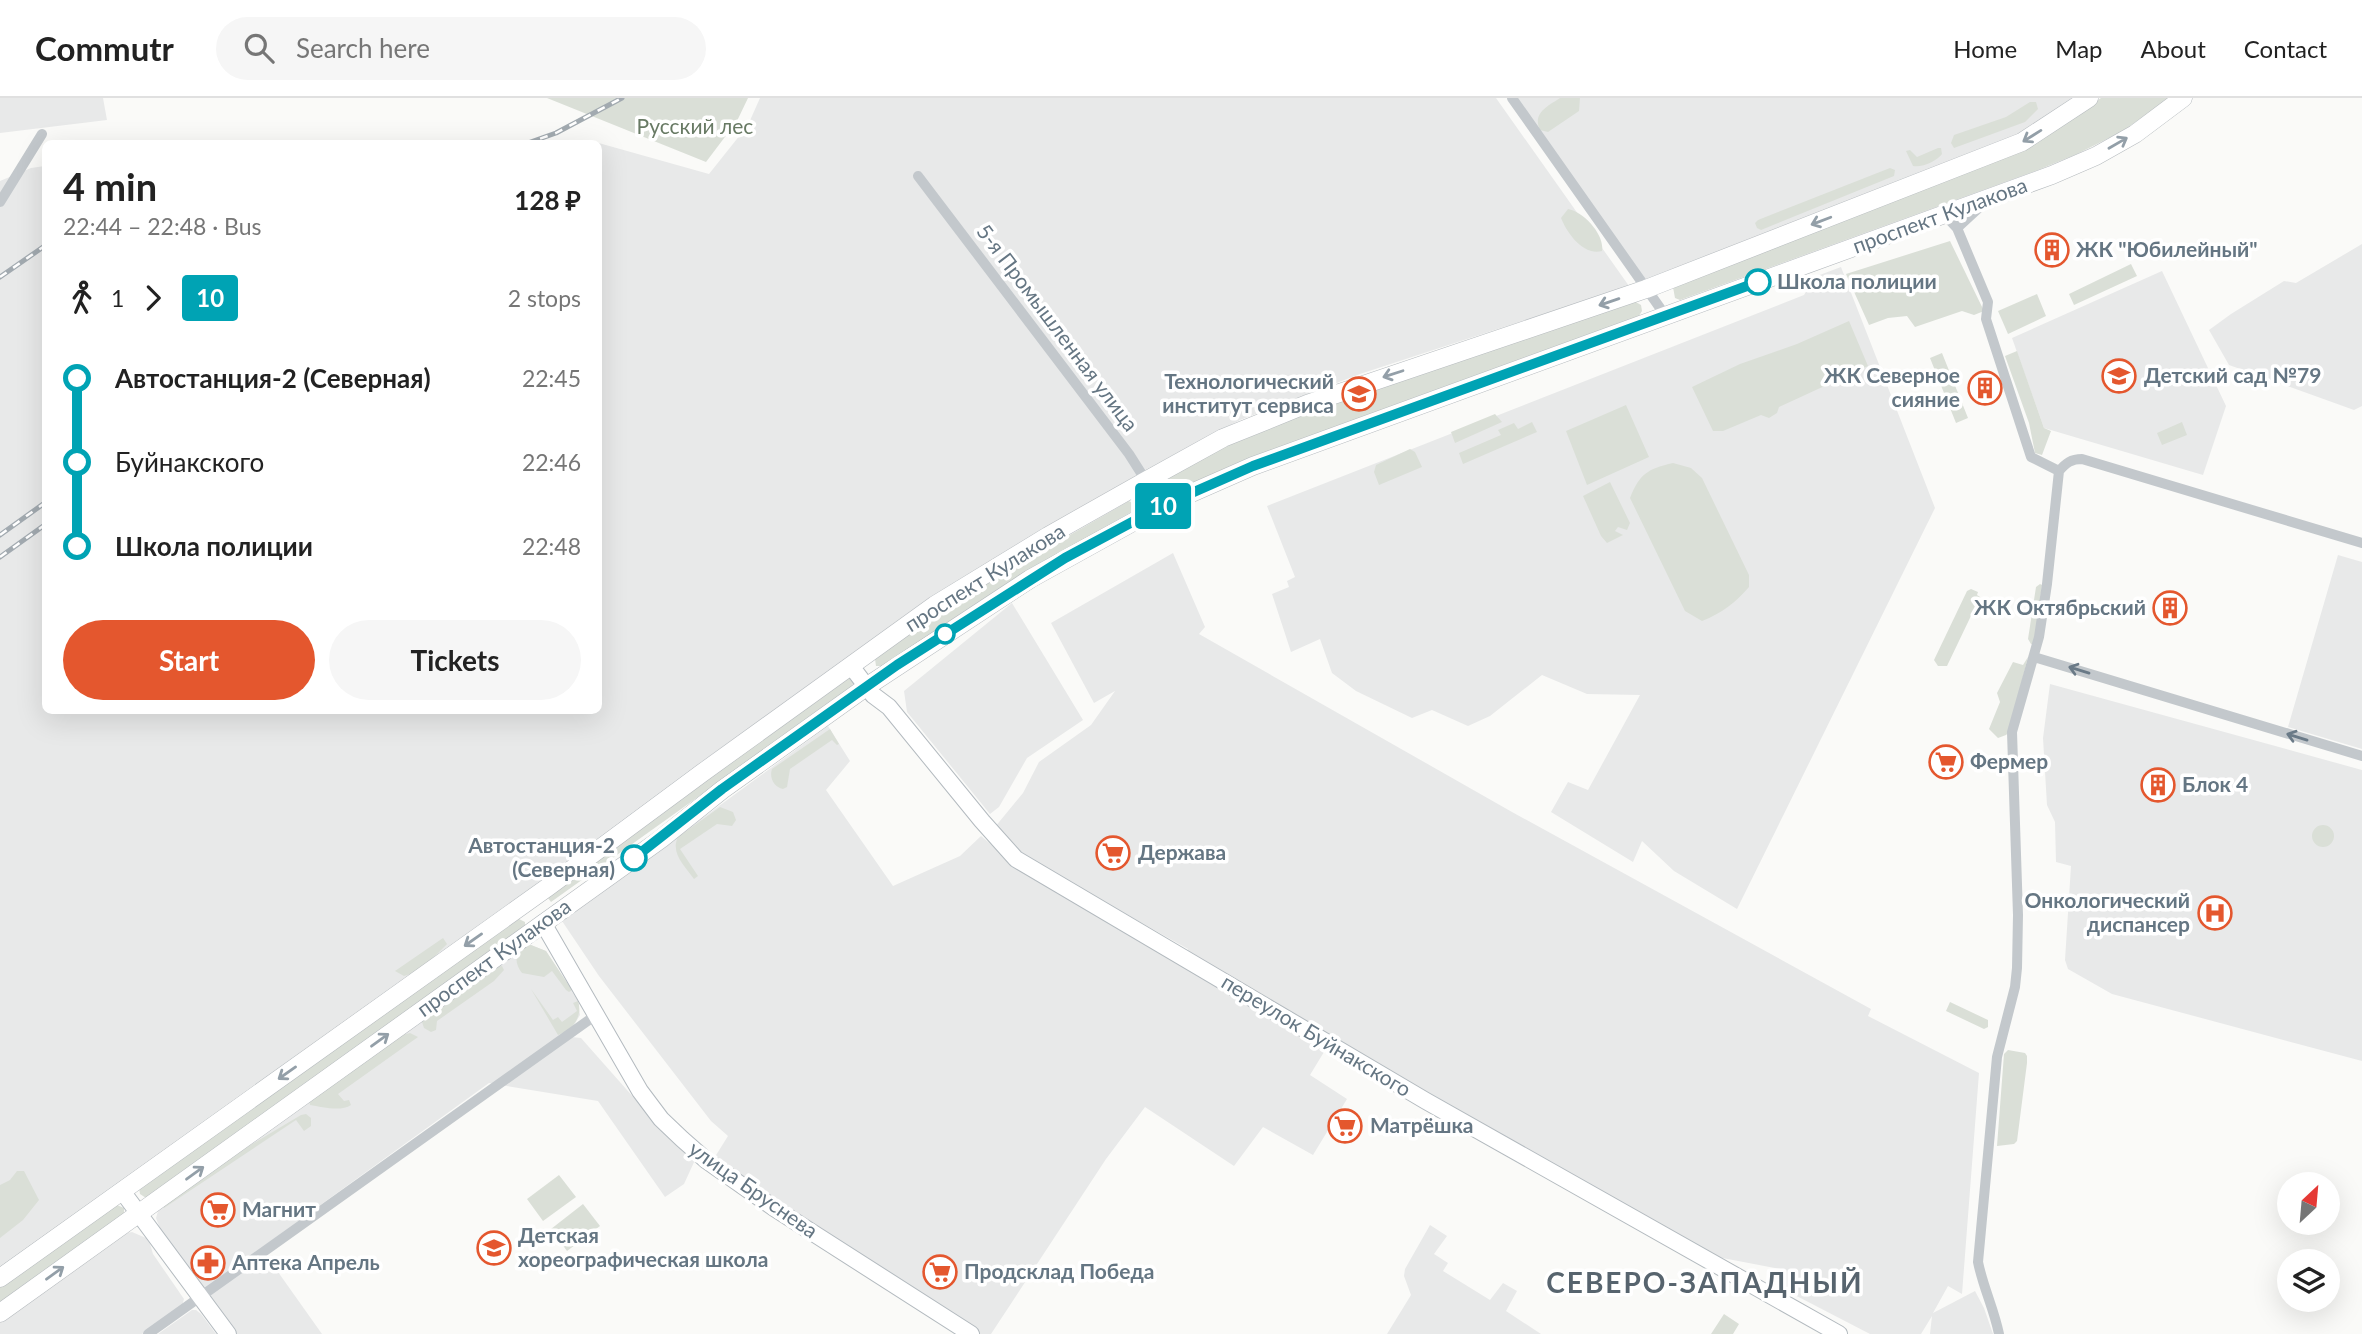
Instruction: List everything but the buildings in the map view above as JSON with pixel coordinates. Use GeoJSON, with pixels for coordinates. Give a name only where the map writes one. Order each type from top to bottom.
{"type":"FeatureCollection","features":[{"type":"Feature","properties":{"kind":"main road","name":"проспект Кулакова"},"geometry":{"type":"LineString","coordinates":[[0,1278],[969,583],[1147,480],[1223,438],[1307,404],[1646,289],[2022,142],[2089,98]]}},
{"type":"Feature","properties":{"kind":"main road","name":"проспект Кулакова"},"geometry":{"type":"LineString","coordinates":[[0,1313],[661,839],[722,789],[866,687],[1065,558],[1162,506],[1253,466],[1992,197],[2096,156],[2135,134],[2183,98]]}},
{"type":"Feature","properties":{"kind":"main road"},"geometry":{"type":"LineString","coordinates":[[529,901],[543,923]]}},
{"type":"Feature","properties":{"kind":"street"},"geometry":{"type":"LineString","coordinates":[[1511,98],[1665,315]]}},
{"type":"Feature","properties":{"kind":"street"},"geometry":{"type":"LineString","coordinates":[[0,202],[42,134]]}},
{"type":"Feature","properties":{"kind":"street","name":"5-я Промышленная улица"},"geometry":{"type":"LineString","coordinates":[[918,176],[1147,480],[1162,506]]}},
{"type":"Feature","properties":{"kind":"street"},"geometry":{"type":"LineString","coordinates":[[1957,229],[1992,197]]}},
{"type":"Feature","properties":{"kind":"street"},"geometry":{"type":"LineString","coordinates":[[1944,214],[1957,229],[1988,302],[1986,319],[2031,457],[2059,471]]}},
{"type":"Feature","properties":{"kind":"street"},"geometry":{"type":"LineString","coordinates":[[2000,1334],[1993,1307],[1982,1285],[1978,1262],[1997,1057],[2015,987],[2017,968],[2018,898],[2012,732],[2034,657],[2047,584],[2059,471],[2065,463],[2082,459],[2362,543]]}},
{"type":"Feature","properties":{"kind":"street"},"geometry":{"type":"LineString","coordinates":[[2034,657],[2362,756]]}},
{"type":"Feature","properties":{"kind":"street","name":"переулок Буйнакского"},"geometry":{"type":"LineString","coordinates":[[851,666],[866,687],[889,707],[1016,859],[1426,1101],[1839,1334]]}},
{"type":"Feature","properties":{"kind":"street","name":"улица Бруснева"},"geometry":{"type":"LineString","coordinates":[[543,923],[650,1106],[705,1159],[774,1208],[971,1334]]}},
{"type":"Feature","properties":{"kind":"street"},"geometry":{"type":"LineString","coordinates":[[148,1334],[596,1015]]}},
{"type":"Feature","properties":{"kind":"street"},"geometry":{"type":"LineString","coordinates":[[122,1191],[228,1334]]}},
{"type":"Feature","properties":{"kind":"shaded area"},"geometry":{"type":"Polygon","coordinates":[[[0,98],[103,98],[107,120],[0,133],[0,98]]]}},
{"type":"Feature","properties":{"kind":"shaded area"},"geometry":{"type":"Polygon","coordinates":[[[760,98],[1496,98],[1629,286],[1360,374],[1240,420],[1145,470],[984,566],[691,769],[533,886],[0,1266],[0,181],[31,168],[42,166],[42,714],[602,714],[602,144],[709,174],[748,125],[760,98]]]}},
{"type":"Feature","properties":{"kind":"shaded area"},"geometry":{"type":"Polygon","coordinates":[[[1517,98],[2079,98],[2021,139],[1646,284],[1517,98]]]}},
{"type":"Feature","properties":{"kind":"shaded area"},"geometry":{"type":"Polygon","coordinates":[[[2362,244],[2362,406],[2354,410],[2229,365],[2209,330],[2284,281],[2296,283],[2362,244]]]}},
{"type":"Feature","properties":{"kind":"shaded area"},"geometry":{"type":"Polygon","coordinates":[[[1841,267],[1935,508],[1737,909],[1674,871],[1642,841],[1633,862],[1551,812],[1568,782],[1588,790],[1640,695],[1587,694],[1542,675],[1490,716],[1468,726],[1432,710],[1412,718],[1356,691],[1332,673],[1320,639],[1291,652],[1272,594],[1289,587],[1287,581],[1295,577],[1267,506],[1804,295],[1810,285],[1809,279],[1841,267]]]}},
{"type":"Feature","properties":{"kind":"shaded area","name":"Детский сад №79"},"geometry":{"type":"Polygon","coordinates":[[[2162,271],[2226,406],[2203,475],[2044,428],[2012,338],[2162,271]]]}},
{"type":"Feature","properties":{"kind":"shaded area"},"geometry":{"type":"Polygon","coordinates":[[[1173,553],[1205,627],[1199,634],[1512,812],[1871,1009],[1868,1016],[1979,1073],[1962,1294],[1948,1286],[1933,1313],[1975,1291],[1993,1334],[1930,1334],[1932,1316],[1921,1334],[1870,1334],[1787,1291],[1780,1269],[1712,1256],[1186,954],[1188,949],[1030,860],[1014,847],[995,827],[1023,793],[1039,762],[1091,725],[1115,691],[1094,703],[1051,623],[1173,553]]]}},
{"type":"Feature","properties":{"kind":"shaded area"},"geometry":{"type":"Polygon","coordinates":[[[2338,555],[2362,562],[2362,749],[2288,727],[2338,555]]]}},
{"type":"Feature","properties":{"kind":"shaded area"},"geometry":{"type":"Polygon","coordinates":[[[1012,603],[1083,720],[1027,758],[999,807],[990,814],[907,712],[904,691],[1012,603]]]}},
{"type":"Feature","properties":{"kind":"shaded area","name":"Онкологический диспансер"},"geometry":{"type":"Polygon","coordinates":[[[2050,684],[2362,770],[2362,1061],[2112,994],[2068,969],[2065,960],[2071,866],[2056,862],[2055,822],[2047,805],[2043,738],[2050,684]]]}},
{"type":"Feature","properties":{"kind":"shaded area"},"geometry":{"type":"Polygon","coordinates":[[[828,726],[850,761],[826,790],[893,886],[960,856],[981,836],[1018,867],[1327,1047],[1310,1075],[1347,1099],[1313,1155],[1263,1127],[1234,1166],[1145,1107],[1106,1159],[991,1334],[979,1334],[713,1160],[728,1136],[711,1121],[599,976],[562,921],[828,726]]]}},
{"type":"Feature","properties":{"kind":"shaded area"},"geometry":{"type":"Polygon","coordinates":[[[531,945],[546,951],[578,1001],[580,1015],[571,1037],[581,1038],[650,1116],[695,1160],[684,1184],[665,1197],[598,1101],[489,1083],[261,1248],[322,1334],[237,1334],[161,1231],[156,1218],[159,1208],[523,946],[531,945]]]}},
{"type":"Feature","properties":{"kind":"shaded area"},"geometry":{"type":"Polygon","coordinates":[[[1430,1225],[1447,1236],[1434,1254],[1448,1263],[1443,1271],[1490,1300],[1503,1283],[1517,1291],[1506,1311],[1541,1334],[1387,1334],[1411,1295],[1404,1276],[1405,1269],[1430,1225]]]}},
{"type":"Feature","properties":{"kind":"shaded area"},"geometry":{"type":"Polygon","coordinates":[[[132,1232],[146,1238],[153,1254],[184,1299],[182,1306],[142,1334],[0,1334],[0,1321],[121,1234],[132,1232]]]}},
{"type":"Feature","properties":{"kind":"shaded area"},"geometry":{"type":"Polygon","coordinates":[[[192,1310],[201,1314],[216,1334],[158,1334],[192,1310]]]}},
{"type":"Feature","properties":{"kind":"green space","name":"Русский лес"},"geometry":{"type":"Polygon","coordinates":[[[547,98],[748,98],[737,121],[706,162],[547,98]]]}},
{"type":"Feature","properties":{"kind":"green space"},"geometry":{"type":"Polygon","coordinates":[[[1560,98],[1580,98],[1579,111],[1548,132],[1540,130],[1540,115],[1546,107],[1560,98]]]}},
{"type":"Feature","properties":{"kind":"green space"},"geometry":{"type":"Polygon","coordinates":[[[2101,98],[2169,98],[2123,131],[2038,170],[1680,300],[1675,298],[1673,287],[2022,151],[2101,98]]]}},
{"type":"Feature","properties":{"kind":"green space"},"geometry":{"type":"Polygon","coordinates":[[[2030,102],[2036,102],[2038,109],[2025,122],[1954,148],[1951,143],[1954,135],[2006,117],[2030,102]]]}},
{"type":"Feature","properties":{"kind":"green space"},"geometry":{"type":"Polygon","coordinates":[[[1941,148],[1940,157],[1921,166],[1913,166],[1906,151],[1910,150],[1917,157],[1941,148]]]}},
{"type":"Feature","properties":{"kind":"green space"},"geometry":{"type":"Polygon","coordinates":[[[1890,168],[1895,170],[1894,176],[1761,230],[1757,228],[1755,223],[1758,220],[1890,168]]]}},
{"type":"Feature","properties":{"kind":"green space"},"geometry":{"type":"Polygon","coordinates":[[[1568,209],[1587,219],[1597,231],[1602,251],[1595,252],[1582,247],[1567,230],[1561,218],[1568,209]]]}},
{"type":"Feature","properties":{"kind":"green space"},"geometry":{"type":"Polygon","coordinates":[[[1950,241],[1984,311],[1974,315],[1962,311],[1915,327],[1907,316],[1888,318],[1869,325],[1846,274],[1950,241]]]}},
{"type":"Feature","properties":{"kind":"green space"},"geometry":{"type":"Polygon","coordinates":[[[2131,264],[2137,276],[2074,305],[2069,294],[2131,264]]]}},
{"type":"Feature","properties":{"kind":"green space"},"geometry":{"type":"Polygon","coordinates":[[[2037,294],[2046,316],[2008,334],[1998,311],[2037,294]]]}},
{"type":"Feature","properties":{"kind":"green space"},"geometry":{"type":"Polygon","coordinates":[[[1634,301],[1641,305],[1642,311],[1635,318],[1167,495],[1161,489],[1162,482],[1166,479],[1233,442],[1279,422],[1634,301]]]}},
{"type":"Feature","properties":{"kind":"green space"},"geometry":{"type":"Polygon","coordinates":[[[1849,321],[1868,366],[1779,407],[1777,413],[1769,418],[1761,415],[1723,431],[1713,431],[1692,387],[1740,364],[1797,344],[1849,321]]]}},
{"type":"Feature","properties":{"kind":"green space"},"geometry":{"type":"Polygon","coordinates":[[[2017,351],[2044,428],[2051,431],[2042,455],[2035,453],[2029,423],[2005,356],[2017,351]]]}},
{"type":"Feature","properties":{"kind":"green space"},"geometry":{"type":"Polygon","coordinates":[[[1942,353],[1968,418],[1956,423],[1930,358],[1942,353]]]}},
{"type":"Feature","properties":{"kind":"green space"},"geometry":{"type":"Polygon","coordinates":[[[1626,405],[1649,457],[1587,485],[1566,431],[1626,405]]]}},
{"type":"Feature","properties":{"kind":"green space"},"geometry":{"type":"Polygon","coordinates":[[[1495,414],[1502,422],[1455,443],[1451,432],[1495,414]]]}},
{"type":"Feature","properties":{"kind":"green space"},"geometry":{"type":"Polygon","coordinates":[[[1532,422],[1537,432],[1463,464],[1459,453],[1501,435],[1498,430],[1514,423],[1518,429],[1532,422]]]}},
{"type":"Feature","properties":{"kind":"green space"},"geometry":{"type":"Polygon","coordinates":[[[2182,422],[2187,435],[2162,445],[2157,433],[2182,422]]]}},
{"type":"Feature","properties":{"kind":"green space"},"geometry":{"type":"Polygon","coordinates":[[[1410,449],[1415,452],[1422,467],[1379,485],[1374,472],[1376,465],[1410,449]]]}},
{"type":"Feature","properties":{"kind":"green space"},"geometry":{"type":"Polygon","coordinates":[[[1673,463],[1691,468],[1702,478],[1749,575],[1749,587],[1739,598],[1702,621],[1685,611],[1630,498],[1637,483],[1646,473],[1673,463]]]}},
{"type":"Feature","properties":{"kind":"green space"},"geometry":{"type":"Polygon","coordinates":[[[1610,482],[1630,523],[1627,530],[1618,527],[1615,531],[1623,535],[1607,543],[1601,536],[1583,496],[1610,482]]]}},
{"type":"Feature","properties":{"kind":"green space"},"geometry":{"type":"Polygon","coordinates":[[[1129,501],[1134,504],[1133,511],[1007,586],[884,666],[876,666],[875,659],[952,603],[1129,501]]]}},
{"type":"Feature","properties":{"kind":"green space"},"geometry":{"type":"Polygon","coordinates":[[[2040,584],[2034,645],[2028,639],[2036,587],[2040,584]]]}},
{"type":"Feature","properties":{"kind":"green space"},"geometry":{"type":"Polygon","coordinates":[[[1971,589],[1978,592],[1980,597],[1947,666],[1938,666],[1934,660],[1967,591],[1971,589]]]}},
{"type":"Feature","properties":{"kind":"green space"},"geometry":{"type":"Polygon","coordinates":[[[2028,657],[2009,732],[1998,738],[1989,729],[2000,702],[1997,693],[2013,662],[2023,665],[2028,657]]]}},
{"type":"Feature","properties":{"kind":"green space"},"geometry":{"type":"Polygon","coordinates":[[[849,678],[854,681],[852,687],[551,902],[544,893],[849,678]]]}},
{"type":"Feature","properties":{"kind":"green space"},"geometry":{"type":"Polygon","coordinates":[[[830,729],[839,744],[832,740],[790,769],[787,787],[783,789],[775,784],[771,776],[772,769],[830,729]]]}},
{"type":"Feature","properties":{"kind":"green space"},"geometry":{"type":"Polygon","coordinates":[[[720,807],[733,812],[736,820],[732,826],[717,824],[680,849],[698,876],[694,879],[677,854],[678,837],[720,807]]]}},
{"type":"Feature","properties":{"kind":"green space"},"geometry":{"type":"Polygon","coordinates":[[[2323,825],[2331,828],[2334,836],[2331,844],[2323,847],[2315,844],[2312,836],[2315,828],[2323,825]]]}},
{"type":"Feature","properties":{"kind":"green space"},"geometry":{"type":"Polygon","coordinates":[[[519,919],[525,922],[525,927],[146,1198],[140,1194],[139,1188],[519,919]]]}},
{"type":"Feature","properties":{"kind":"green space"},"geometry":{"type":"Polygon","coordinates":[[[443,938],[447,944],[422,967],[404,976],[395,971],[443,938]]]}},
{"type":"Feature","properties":{"kind":"green space"},"geometry":{"type":"Polygon","coordinates":[[[531,945],[546,951],[572,990],[566,990],[552,971],[544,977],[522,973],[517,956],[523,946],[531,945]]]}},
{"type":"Feature","properties":{"kind":"green space"},"geometry":{"type":"Polygon","coordinates":[[[502,966],[504,970],[494,981],[437,1021],[436,1030],[431,1032],[424,1028],[424,1018],[495,967],[502,966]]]}},
{"type":"Feature","properties":{"kind":"green space"},"geometry":{"type":"Polygon","coordinates":[[[531,989],[553,1020],[558,1017],[562,1022],[577,1011],[573,1003],[578,1001],[578,1017],[572,1026],[558,1035],[531,989]]]}},
{"type":"Feature","properties":{"kind":"green space"},"geometry":{"type":"Polygon","coordinates":[[[1950,1002],[1988,1020],[1988,1027],[1984,1029],[1946,1011],[1950,1002]]]}},
{"type":"Feature","properties":{"kind":"green space"},"geometry":{"type":"Polygon","coordinates":[[[410,1033],[418,1037],[338,1094],[344,1101],[349,1100],[351,1105],[337,1109],[310,1105],[309,1100],[398,1036],[410,1033]]]}},
{"type":"Feature","properties":{"kind":"green space"},"geometry":{"type":"Polygon","coordinates":[[[2008,1050],[2025,1053],[2027,1063],[2017,1141],[2014,1144],[1997,1146],[2004,1054],[2008,1050]]]}},
{"type":"Feature","properties":{"kind":"green space"},"geometry":{"type":"Polygon","coordinates":[[[306,1114],[311,1118],[311,1126],[304,1131],[296,1120],[164,1208],[163,1205],[227,1159],[306,1114]]]}},
{"type":"Feature","properties":{"kind":"green space"},"geometry":{"type":"Polygon","coordinates":[[[17,1171],[24,1171],[39,1200],[23,1220],[0,1238],[0,1185],[10,1180],[17,1171]]]}},
{"type":"Feature","properties":{"kind":"green space"},"geometry":{"type":"Polygon","coordinates":[[[559,1175],[576,1197],[543,1221],[527,1199],[559,1175]]]}},
{"type":"Feature","properties":{"kind":"green space"},"geometry":{"type":"Polygon","coordinates":[[[583,1204],[600,1226],[567,1251],[551,1229],[583,1204]]]}},
{"type":"Feature","properties":{"kind":"green space"},"geometry":{"type":"Polygon","coordinates":[[[117,1205],[124,1208],[124,1215],[0,1305],[0,1287],[117,1205]]]}},
{"type":"Feature","properties":{"kind":"green space"},"geometry":{"type":"Polygon","coordinates":[[[1724,1314],[1739,1324],[1733,1334],[1711,1334],[1724,1314]]]}},
{"type":"Feature","properties":{"kind":"railway"},"geometry":{"type":"LineString","coordinates":[[536,140],[556,133],[622,98]]}},
{"type":"Feature","properties":{"kind":"railway"},"geometry":{"type":"LineString","coordinates":[[0,277],[42,248]]}},
{"type":"Feature","properties":{"kind":"railway"},"geometry":{"type":"LineString","coordinates":[[0,535],[42,505]]}},
{"type":"Feature","properties":{"kind":"railway"},"geometry":{"type":"LineString","coordinates":[[0,557],[42,527]]}},
{"type":"Feature","properties":{"kind":"bus line","name":"10"},"geometry":{"type":"LineString","coordinates":[[634,858],[722,789],[897,665],[1030,579],[1162,506],[1253,466],[1758,282]]}},
{"type":"Feature","properties":{"kind":"place","name":"ЖК \"Юбилейный\""},"geometry":{"type":"Point","coordinates":[2052,250]}},
{"type":"Feature","properties":{"kind":"place","name":"Школа полиции"},"geometry":{"type":"Point","coordinates":[1758,282]}},
{"type":"Feature","properties":{"kind":"place","name":"Детский сад №79"},"geometry":{"type":"Point","coordinates":[2119,376]}},
{"type":"Feature","properties":{"kind":"place","name":"ЖК Северное сияние"},"geometry":{"type":"Point","coordinates":[1985,388]}},
{"type":"Feature","properties":{"kind":"place","name":"Технологический институт сервиса"},"geometry":{"type":"Point","coordinates":[1359,394]}},
{"type":"Feature","properties":{"kind":"place","name":"ЖК Октябрьский"},"geometry":{"type":"Point","coordinates":[2170,608]}},
{"type":"Feature","properties":{"kind":"place","name":"Фермер"},"geometry":{"type":"Point","coordinates":[1946,762]}},
{"type":"Feature","properties":{"kind":"place","name":"Блок 4"},"geometry":{"type":"Point","coordinates":[2158,785]}},
{"type":"Feature","properties":{"kind":"place","name":"Держава"},"geometry":{"type":"Point","coordinates":[1113,853]}},
{"type":"Feature","properties":{"kind":"place","name":"Автостанция-2 (Северная)"},"geometry":{"type":"Point","coordinates":[634,858]}},
{"type":"Feature","properties":{"kind":"place","name":"Онкологический диспансер"},"geometry":{"type":"Point","coordinates":[2215,913]}},
{"type":"Feature","properties":{"kind":"place","name":"Матрёшка"},"geometry":{"type":"Point","coordinates":[1345,1126]}},
{"type":"Feature","properties":{"kind":"place","name":"Магнит"},"geometry":{"type":"Point","coordinates":[218,1210]}},
{"type":"Feature","properties":{"kind":"place","name":"Детская хореографическая школа"},"geometry":{"type":"Point","coordinates":[494,1248]}},
{"type":"Feature","properties":{"kind":"place","name":"Аптека Апрель"},"geometry":{"type":"Point","coordinates":[208,1263]}},
{"type":"Feature","properties":{"kind":"place","name":"Продсклад Победа"},"geometry":{"type":"Point","coordinates":[940,1272]}},
{"type":"Feature","properties":{"kind":"district","name":"СЕВЕРО-ЗАПАДНЫЙ"},"geometry":{"type":"Point","coordinates":[1705,1283]}}]}
